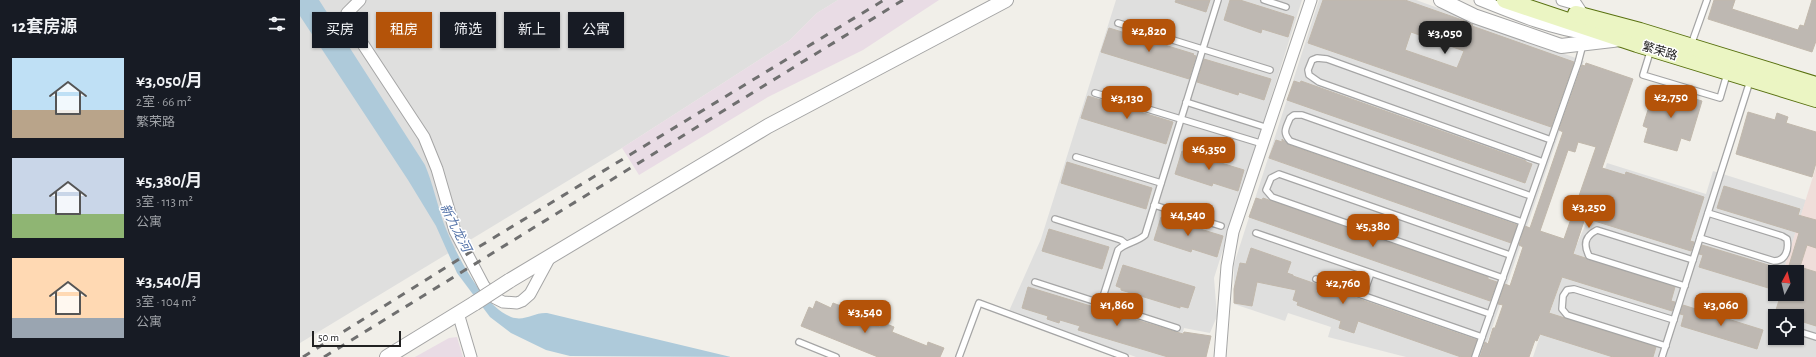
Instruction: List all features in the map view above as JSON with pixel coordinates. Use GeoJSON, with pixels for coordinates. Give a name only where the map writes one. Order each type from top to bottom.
{"type":"FeatureCollection","features":[{"type":"Feature","properties":{"kind":"main road","name":"繁荣路"},"geometry":{"type":"LineString","coordinates":[[1505,0],[1652,49],[1751,79],[1815,86]]}},
{"type":"Feature","properties":{"kind":"main road","name":"繁荣路"},"geometry":{"type":"LineString","coordinates":[[1525,0],[1690,47],[1815,86]]}},
{"type":"Feature","properties":{"kind":"street"},"geometry":{"type":"LineString","coordinates":[[360,0],[347,13],[347,20],[424,137],[438,169],[455,231],[484,286],[495,298],[503,302],[517,303],[522,301],[530,294],[550,257]]}},
{"type":"Feature","properties":{"kind":"street"},"geometry":{"type":"LineString","coordinates":[[387,357],[509,281],[768,126],[1006,0]]}},
{"type":"Feature","properties":{"kind":"street"},"geometry":{"type":"LineString","coordinates":[[1220,357],[1229,250],[1233,232],[1311,0]]}},
{"type":"Feature","properties":{"kind":"street"},"geometry":{"type":"LineString","coordinates":[[1441,0],[1474,16],[1561,46],[1621,39]]}},
{"type":"Feature","properties":{"kind":"street"},"geometry":{"type":"LineString","coordinates":[[1480,0],[1517,15],[1570,32],[1621,39]]}},
{"type":"Feature","properties":{"kind":"street"},"geometry":{"type":"LineString","coordinates":[[1562,0],[1576,4],[1584,16]]}},
{"type":"Feature","properties":{"kind":"street"},"geometry":{"type":"LineString","coordinates":[[458,314],[471,357]]}},
{"type":"Feature","properties":{"kind":"lane"},"geometry":{"type":"LineString","coordinates":[[1101,303],[1118,250],[1122,245],[1138,241],[1145,235],[1218,0]]}},
{"type":"Feature","properties":{"kind":"lane"},"geometry":{"type":"LineString","coordinates":[[1264,0],[1286,7]]}},
{"type":"Feature","properties":{"kind":"lane"},"geometry":{"type":"LineString","coordinates":[[1690,47],[1707,0]]}},
{"type":"Feature","properties":{"kind":"lane"},"geometry":{"type":"LineString","coordinates":[[1118,23],[1270,70]]}},
{"type":"Feature","properties":{"kind":"lane"},"geometry":{"type":"LineString","coordinates":[[1474,357],[1581,54],[1583,43]]}},
{"type":"Feature","properties":{"kind":"lane"},"geometry":{"type":"LineString","coordinates":[[1652,49],[1643,75],[1720,98],[1728,72]]}},
{"type":"Feature","properties":{"kind":"lane"},"geometry":{"type":"LineString","coordinates":[[1543,162],[1319,82],[1309,76],[1308,70],[1312,60],[1317,58],[1327,59],[1551,140]]}},
{"type":"Feature","properties":{"kind":"lane"},"geometry":{"type":"LineString","coordinates":[[1662,357],[1751,79]]}},
{"type":"Feature","properties":{"kind":"lane"},"geometry":{"type":"LineString","coordinates":[[1095,93],[1263,144]]}},
{"type":"Feature","properties":{"kind":"lane"},"geometry":{"type":"LineString","coordinates":[[1186,102],[1268,128]]}},
{"type":"Feature","properties":{"kind":"lane"},"geometry":{"type":"LineString","coordinates":[[1522,222],[1290,140],[1285,135],[1285,131],[1290,118],[1294,115],[1302,115],[1531,196]]}},
{"type":"Feature","properties":{"kind":"lane"},"geometry":{"type":"LineString","coordinates":[[1076,157],[1161,183]]}},
{"type":"Feature","properties":{"kind":"lane"},"geometry":{"type":"LineString","coordinates":[[1502,278],[1272,197],[1266,190],[1270,178],[1279,174],[1510,255]]}},
{"type":"Feature","properties":{"kind":"lane"},"geometry":{"type":"LineString","coordinates":[[1154,205],[1221,226]]}},
{"type":"Feature","properties":{"kind":"lane"},"geometry":{"type":"LineString","coordinates":[[1700,238],[1774,261],[1780,261],[1784,258],[1788,245],[1787,239],[1782,236],[1708,212]]}},
{"type":"Feature","properties":{"kind":"lane"},"geometry":{"type":"LineString","coordinates":[[1055,219],[1121,240],[1126,244]]}},
{"type":"Feature","properties":{"kind":"lane"},"geometry":{"type":"LineString","coordinates":[[1685,286],[1589,256],[1585,249],[1585,240],[1590,233],[1597,230],[1693,260]]}},
{"type":"Feature","properties":{"kind":"lane"},"geometry":{"type":"LineString","coordinates":[[1256,233],[1490,314]]}},
{"type":"Feature","properties":{"kind":"lane"},"geometry":{"type":"LineString","coordinates":[[1363,296],[1371,273]]}},
{"type":"Feature","properties":{"kind":"lane"},"geometry":{"type":"LineString","coordinates":[[1316,279],[1482,337]]}},
{"type":"Feature","properties":{"kind":"lane"},"geometry":{"type":"LineString","coordinates":[[1035,282],[1177,328]]}},
{"type":"Feature","properties":{"kind":"lane"},"geometry":{"type":"LineString","coordinates":[[1666,346],[1567,315],[1562,310],[1563,296],[1567,290],[1574,288],[1674,320]]}},
{"type":"Feature","properties":{"kind":"lane"},"geometry":{"type":"LineString","coordinates":[[959,357],[979,303],[1125,357]]}},
{"type":"Feature","properties":{"kind":"lane"},"geometry":{"type":"LineString","coordinates":[[1804,333],[1816,337]]}},
{"type":"Feature","properties":{"kind":"lane"},"geometry":{"type":"LineString","coordinates":[[798,342],[836,357]]}},
{"type":"Feature","properties":{"kind":"shaded area"},"geometry":{"type":"Polygon","coordinates":[[[300,0],[838,0],[817,13],[790,40],[622,148],[300,343],[300,0]]]}},
{"type":"Feature","properties":{"kind":"shaded area"},"geometry":{"type":"Polygon","coordinates":[[[838,0],[939,0],[863,50],[768,97],[639,175],[622,148],[790,40],[817,13],[838,0]]]}},
{"type":"Feature","properties":{"kind":"shaded area"},"geometry":{"type":"Polygon","coordinates":[[[1116,0],[1302,0],[1214,278],[1217,316],[1210,333],[1184,328],[1176,357],[1136,357],[1009,311],[1041,239],[1116,0]]]}},
{"type":"Feature","properties":{"kind":"shaded area"},"geometry":{"type":"Polygon","coordinates":[[[1319,0],[1416,0],[1584,61],[1482,357],[1406,357],[1328,337],[1331,327],[1288,313],[1285,321],[1234,304],[1234,264],[1319,0]]]}},
{"type":"Feature","properties":{"kind":"shaded area"},"geometry":{"type":"Polygon","coordinates":[[[1607,163],[1706,194],[1713,171],[1806,200],[1785,265],[1768,265],[1768,301],[1804,301],[1804,292],[1816,288],[1816,357],[1533,357],[1574,243],[1577,244],[1589,217],[1607,163]]]}},
{"type":"Feature","properties":{"kind":"shaded area"},"geometry":{"type":"Polygon","coordinates":[[[1816,167],[1816,288],[1804,278],[1804,265],[1785,265],[1816,167]]]}},
{"type":"Feature","properties":{"kind":"shaded area"},"geometry":{"type":"Polygon","coordinates":[[[457,337],[463,357],[415,357],[449,338],[457,337]]]}},
{"type":"Feature","properties":{"kind":"water"},"geometry":{"type":"Polygon","coordinates":[[[300,0],[319,0],[327,12],[312,12],[312,34],[300,16],[300,0]]]}},
{"type":"Feature","properties":{"kind":"water"},"geometry":{"type":"Polygon","coordinates":[[[321,48],[350,48],[425,165],[444,224],[455,249],[480,290],[500,311],[516,318],[525,318],[547,313],[731,357],[570,356],[546,350],[511,333],[490,317],[457,273],[436,226],[408,180],[321,48]]]}},
{"type":"Feature","properties":{"kind":"building"},"geometry":{"type":"Polygon","coordinates":[[[1176,0],[1210,0],[1206,12],[1175,2],[1176,0]]]}},
{"type":"Feature","properties":{"kind":"building"},"geometry":{"type":"Polygon","coordinates":[[[1230,0],[1240,0],[1294,17],[1288,37],[1262,29],[1261,33],[1224,20],[1230,0]]]}},
{"type":"Feature","properties":{"kind":"building"},"geometry":{"type":"Polygon","coordinates":[[[1323,0],[1405,0],[1465,21],[1473,25],[1472,26],[1574,62],[1551,127],[1308,43],[1323,0]],[[1411,32],[1405,50],[1457,68],[1464,51],[1411,32]]]}},
{"type":"Feature","properties":{"kind":"building"},"geometry":{"type":"Polygon","coordinates":[[[1714,0],[1735,0],[1732,9],[1798,30],[1800,25],[1804,26],[1812,0],[1816,0],[1816,41],[1812,52],[1708,19],[1714,0]]]}},
{"type":"Feature","properties":{"kind":"building"},"geometry":{"type":"Polygon","coordinates":[[[1109,28],[1194,54],[1193,55],[1196,56],[1189,79],[1101,52],[1109,28]]]}},
{"type":"Feature","properties":{"kind":"building"},"geometry":{"type":"Polygon","coordinates":[[[1204,59],[1271,79],[1264,100],[1239,92],[1238,95],[1197,82],[1204,59]]]}},
{"type":"Feature","properties":{"kind":"building"},"geometry":{"type":"Polygon","coordinates":[[[1586,63],[1633,79],[1602,168],[1625,175],[1626,172],[1704,197],[1690,241],[1694,242],[1691,251],[1585,218],[1573,254],[1675,287],[1671,301],[1675,302],[1672,311],[1562,277],[1549,313],[1656,347],[1653,357],[1613,357],[1540,334],[1537,341],[1535,340],[1529,357],[1480,357],[1485,342],[1488,344],[1493,328],[1495,328],[1503,305],[1498,304],[1505,284],[1510,286],[1523,247],[1519,245],[1525,226],[1530,228],[1563,132],[1559,130],[1582,65],[1585,66],[1586,63]],[[1578,142],[1575,152],[1568,150],[1540,231],[1564,239],[1596,147],[1578,142]]]}},
{"type":"Feature","properties":{"kind":"building"},"geometry":{"type":"Polygon","coordinates":[[[1294,81],[1300,83],[1301,81],[1526,161],[1532,164],[1525,183],[1287,100],[1294,81]]]}},
{"type":"Feature","properties":{"kind":"building"},"geometry":{"type":"Polygon","coordinates":[[[1655,87],[1702,101],[1690,141],[1681,138],[1677,151],[1644,142],[1648,128],[1643,126],[1655,87]]]}},
{"type":"Feature","properties":{"kind":"building"},"geometry":{"type":"Polygon","coordinates":[[[1088,96],[1173,122],[1166,144],[1081,118],[1088,96]]]}},
{"type":"Feature","properties":{"kind":"building"},"geometry":{"type":"Polygon","coordinates":[[[1748,112],[1775,120],[1777,113],[1788,117],[1786,123],[1816,132],[1816,163],[1812,177],[1736,154],[1748,112]]]}},
{"type":"Feature","properties":{"kind":"building"},"geometry":{"type":"Polygon","coordinates":[[[1282,139],[1289,145],[1517,225],[1511,243],[1269,158],[1276,140],[1282,142],[1282,139]]]}},
{"type":"Feature","properties":{"kind":"building"},"geometry":{"type":"Polygon","coordinates":[[[1182,151],[1244,170],[1238,191],[1213,183],[1212,186],[1175,174],[1182,151]]]}},
{"type":"Feature","properties":{"kind":"building"},"geometry":{"type":"Polygon","coordinates":[[[1067,162],[1152,188],[1146,209],[1061,183],[1067,162]]]}},
{"type":"Feature","properties":{"kind":"building"},"geometry":{"type":"Polygon","coordinates":[[[1724,186],[1800,209],[1798,215],[1816,220],[1816,248],[1807,245],[1801,265],[1789,265],[1799,233],[1717,208],[1724,186]]]}},
{"type":"Feature","properties":{"kind":"building"},"geometry":{"type":"Polygon","coordinates":[[[1256,198],[1262,200],[1263,198],[1488,277],[1488,279],[1497,282],[1490,301],[1249,217],[1256,198]]]}},
{"type":"Feature","properties":{"kind":"building"},"geometry":{"type":"Polygon","coordinates":[[[1161,217],[1223,236],[1217,257],[1192,249],[1191,252],[1154,240],[1161,217]]]}},
{"type":"Feature","properties":{"kind":"building"},"geometry":{"type":"Polygon","coordinates":[[[1049,229],[1109,247],[1102,269],[1042,251],[1049,229]]]}},
{"type":"Feature","properties":{"kind":"building"},"geometry":{"type":"Polygon","coordinates":[[[1702,245],[1768,265],[1768,288],[1699,267],[1703,255],[1699,254],[1702,245]]]}},
{"type":"Feature","properties":{"kind":"building"},"geometry":{"type":"Polygon","coordinates":[[[1251,248],[1291,262],[1287,273],[1293,276],[1477,340],[1471,357],[1461,357],[1358,321],[1354,333],[1339,328],[1341,321],[1297,305],[1298,302],[1293,300],[1296,290],[1257,282],[1252,306],[1234,303],[1234,289],[1240,263],[1246,264],[1251,248]]]}},
{"type":"Feature","properties":{"kind":"building"},"geometry":{"type":"Polygon","coordinates":[[[1123,265],[1195,287],[1188,308],[1180,306],[1180,308],[1121,290],[1121,288],[1116,286],[1123,265]]]}},
{"type":"Feature","properties":{"kind":"building"},"geometry":{"type":"Polygon","coordinates":[[[1804,268],[1816,272],[1816,326],[1804,322],[1804,309],[1776,309],[1779,301],[1804,301],[1804,268]]]}},
{"type":"Feature","properties":{"kind":"building"},"geometry":{"type":"Polygon","coordinates":[[[1028,287],[1183,334],[1184,332],[1211,336],[1206,357],[1168,357],[1078,330],[1080,326],[1060,320],[1059,323],[1047,319],[1048,316],[1022,308],[1028,287]]]}},
{"type":"Feature","properties":{"kind":"building"},"geometry":{"type":"Polygon","coordinates":[[[816,301],[831,308],[833,303],[846,308],[844,313],[880,327],[882,322],[894,327],[892,332],[927,346],[928,342],[944,348],[940,357],[878,357],[801,326],[809,307],[813,309],[816,301]]]}},
{"type":"Feature","properties":{"kind":"building"},"geometry":{"type":"Polygon","coordinates":[[[1683,305],[1763,330],[1757,349],[1681,326],[1684,315],[1680,314],[1683,305]]]}},
{"type":"Feature","properties":{"kind":"railway"},"geometry":{"type":"LineString","coordinates":[[303,357],[472,251],[884,0]]}},
{"type":"Feature","properties":{"kind":"railway"},"geometry":{"type":"LineString","coordinates":[[324,357],[903,0]]}},
{"type":"Feature","properties":{"kind":"water label","name":"新九龙河"},"geometry":{"type":"Point","coordinates":[455,228]}}]}
